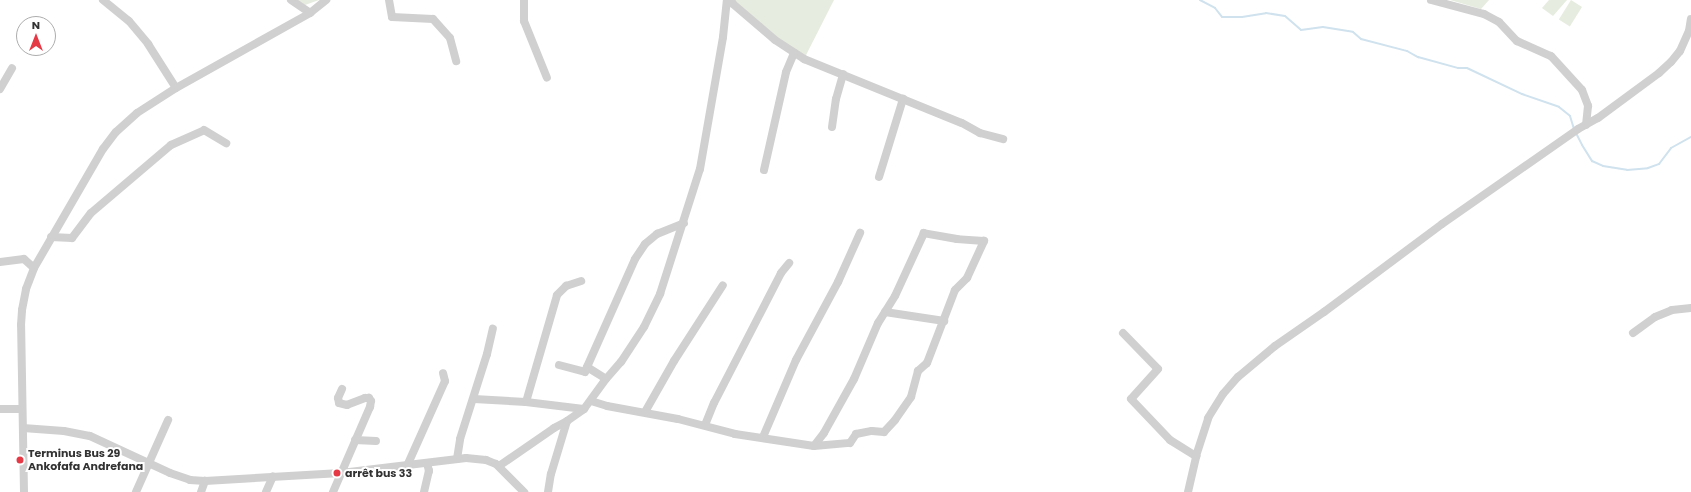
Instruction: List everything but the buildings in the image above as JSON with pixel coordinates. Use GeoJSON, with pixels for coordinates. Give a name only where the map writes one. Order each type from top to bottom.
{"type":"FeatureCollection","features":[{"type":"Feature","properties":{"kind":"street"},"geometry":{"type":"LineString","coordinates":[[291,0],[310,13]]}},
{"type":"Feature","properties":{"kind":"street"},"geometry":{"type":"LineString","coordinates":[[24,492],[22,310],[34,268],[103,149],[116,132],[137,113],[176,88],[310,13],[326,0]]}},
{"type":"Feature","properties":{"kind":"street"},"geometry":{"type":"LineString","coordinates":[[389,0],[392,17],[433,19],[450,38],[456,62]]}},
{"type":"Feature","properties":{"kind":"street"},"geometry":{"type":"LineString","coordinates":[[524,0],[524,21],[547,78]]}},
{"type":"Feature","properties":{"kind":"street"},"geometry":{"type":"LineString","coordinates":[[499,466],[554,428],[567,422],[584,409],[606,379],[621,362],[644,327],[660,294],[684,223],[691,195],[700,169],[727,0]]}},
{"type":"Feature","properties":{"kind":"street"},"geometry":{"type":"LineString","coordinates":[[731,0],[733,4],[775,40],[794,53],[962,123],[980,133],[1003,139]]}},
{"type":"Feature","properties":{"kind":"street"},"geometry":{"type":"LineString","coordinates":[[1431,0],[1484,14],[1499,22],[1517,41],[1551,56],[1582,90],[1588,106],[1586,125]]}},
{"type":"Feature","properties":{"kind":"street"},"geometry":{"type":"LineString","coordinates":[[105,1],[129,21],[148,44],[176,88]]}},
{"type":"Feature","properties":{"kind":"street"},"geometry":{"type":"LineString","coordinates":[[1188,492],[1196,456],[1208,418],[1223,394],[1238,377],[1275,346],[1324,312],[1442,224],[1660,73],[1680,50],[1689,31],[1691,19]]}},
{"type":"Feature","properties":{"kind":"street"},"geometry":{"type":"LineString","coordinates":[[764,170],[786,72],[794,53]]}},
{"type":"Feature","properties":{"kind":"street"},"geometry":{"type":"LineString","coordinates":[[0,89],[12,68]]}},
{"type":"Feature","properties":{"kind":"street"},"geometry":{"type":"LineString","coordinates":[[832,127],[836,99],[842,74]]}},
{"type":"Feature","properties":{"kind":"street"},"geometry":{"type":"LineString","coordinates":[[879,177],[903,99]]}},
{"type":"Feature","properties":{"kind":"street"},"geometry":{"type":"LineString","coordinates":[[51,237],[72,238],[91,213],[171,145],[204,130],[226,143]]}},
{"type":"Feature","properties":{"kind":"street"},"geometry":{"type":"LineString","coordinates":[[559,365],[586,372],[635,259],[645,244],[657,234],[684,223]]}},
{"type":"Feature","properties":{"kind":"street"},"geometry":{"type":"LineString","coordinates":[[763,437],[796,360],[838,282],[860,233]]}},
{"type":"Feature","properties":{"kind":"street"},"geometry":{"type":"LineString","coordinates":[[591,401],[607,406],[705,425],[735,434],[763,437],[814,446],[850,443],[856,434],[872,431],[884,432],[895,420],[911,397],[918,371],[927,363],[955,290],[967,278],[984,241],[957,239],[924,233],[895,296],[878,323],[854,379],[824,433],[814,446]]}},
{"type":"Feature","properties":{"kind":"street"},"geometry":{"type":"LineString","coordinates":[[0,262],[24,259],[34,268]]}},
{"type":"Feature","properties":{"kind":"street"},"geometry":{"type":"LineString","coordinates":[[705,425],[714,403],[781,273],[789,263]]}},
{"type":"Feature","properties":{"kind":"street"},"geometry":{"type":"LineString","coordinates":[[526,402],[558,295],[566,286],[581,281]]}},
{"type":"Feature","properties":{"kind":"street"},"geometry":{"type":"LineString","coordinates":[[644,412],[722,285]]}},
{"type":"Feature","properties":{"kind":"street"},"geometry":{"type":"LineString","coordinates":[[1633,333],[1655,317],[1672,310],[1691,308]]}},
{"type":"Feature","properties":{"kind":"street"},"geometry":{"type":"LineString","coordinates":[[886,312],[944,321]]}},
{"type":"Feature","properties":{"kind":"street"},"geometry":{"type":"LineString","coordinates":[[457,459],[460,439],[474,399],[493,329]]}},
{"type":"Feature","properties":{"kind":"street"},"geometry":{"type":"LineString","coordinates":[[1123,334],[1158,369],[1131,399],[1170,440],[1196,456]]}},
{"type":"Feature","properties":{"kind":"street"},"geometry":{"type":"LineString","coordinates":[[587,367],[606,379]]}},
{"type":"Feature","properties":{"kind":"street"},"geometry":{"type":"LineString","coordinates":[[407,466],[445,380],[443,373]]}},
{"type":"Feature","properties":{"kind":"street"},"geometry":{"type":"LineString","coordinates":[[333,492],[370,407],[371,400],[369,398],[364,398],[347,405],[339,403],[338,398],[342,388]]}},
{"type":"Feature","properties":{"kind":"street"},"geometry":{"type":"LineString","coordinates":[[474,399],[526,402],[584,409]]}},
{"type":"Feature","properties":{"kind":"street"},"geometry":{"type":"LineString","coordinates":[[0,409],[22,409]]}},
{"type":"Feature","properties":{"kind":"street"},"geometry":{"type":"LineString","coordinates":[[136,492],[168,420]]}},
{"type":"Feature","properties":{"kind":"street"},"geometry":{"type":"LineString","coordinates":[[548,492],[567,422]]}},
{"type":"Feature","properties":{"kind":"street"},"geometry":{"type":"LineString","coordinates":[[23,428],[64,431],[90,436],[149,464],[190,480],[206,481],[341,472],[407,466],[457,459],[486,460],[499,466],[524,492]]}},
{"type":"Feature","properties":{"kind":"street"},"geometry":{"type":"LineString","coordinates":[[356,440],[376,441]]}},
{"type":"Feature","properties":{"kind":"street"},"geometry":{"type":"LineString","coordinates":[[424,492],[428,471],[427,463]]}},
{"type":"Feature","properties":{"kind":"street"},"geometry":{"type":"LineString","coordinates":[[266,492],[273,476]]}},
{"type":"Feature","properties":{"kind":"street"},"geometry":{"type":"LineString","coordinates":[[201,492],[206,481]]}},
{"type":"Feature","properties":{"kind":"shaded area"},"geometry":{"type":"Polygon","coordinates":[[[297,0],[319,0],[305,5],[297,0]]]}},
{"type":"Feature","properties":{"kind":"shaded area"},"geometry":{"type":"Polygon","coordinates":[[[731,0],[834,0],[804,59],[731,0]]]}},
{"type":"Feature","properties":{"kind":"shaded area"},"geometry":{"type":"Polygon","coordinates":[[[1450,0],[1489,0],[1481,9],[1450,0]]]}},
{"type":"Feature","properties":{"kind":"shaded area"},"geometry":{"type":"Polygon","coordinates":[[[1549,0],[1567,0],[1553,16],[1542,8],[1549,0]]]}},
{"type":"Feature","properties":{"kind":"shaded area"},"geometry":{"type":"Polygon","coordinates":[[[1571,0],[1582,7],[1570,26],[1559,20],[1571,0]]]}},
{"type":"Feature","properties":{"kind":"waterway"},"geometry":{"type":"LineString","coordinates":[[1200,0],[1215,8],[1222,17],[1242,17],[1266,13],[1285,16],[1301,30],[1323,27],[1353,32],[1361,39],[1407,51],[1418,57],[1458,68],[1467,68],[1522,94],[1559,107],[1570,116],[1574,129]]}},
{"type":"Feature","properties":{"kind":"waterway"},"geometry":{"type":"LineString","coordinates":[[1576,133],[1592,161],[1603,166],[1627,170],[1648,168],[1659,164],[1671,148],[1691,137]]}},
{"type":"Feature","properties":{"kind":"place","name":"Terminus Bus 29 Ankofafa Andrefana"},"geometry":{"type":"Point","coordinates":[20,460]}},
{"type":"Feature","properties":{"kind":"place","name":"arrêt bus 33"},"geometry":{"type":"Point","coordinates":[337,473]}}]}
